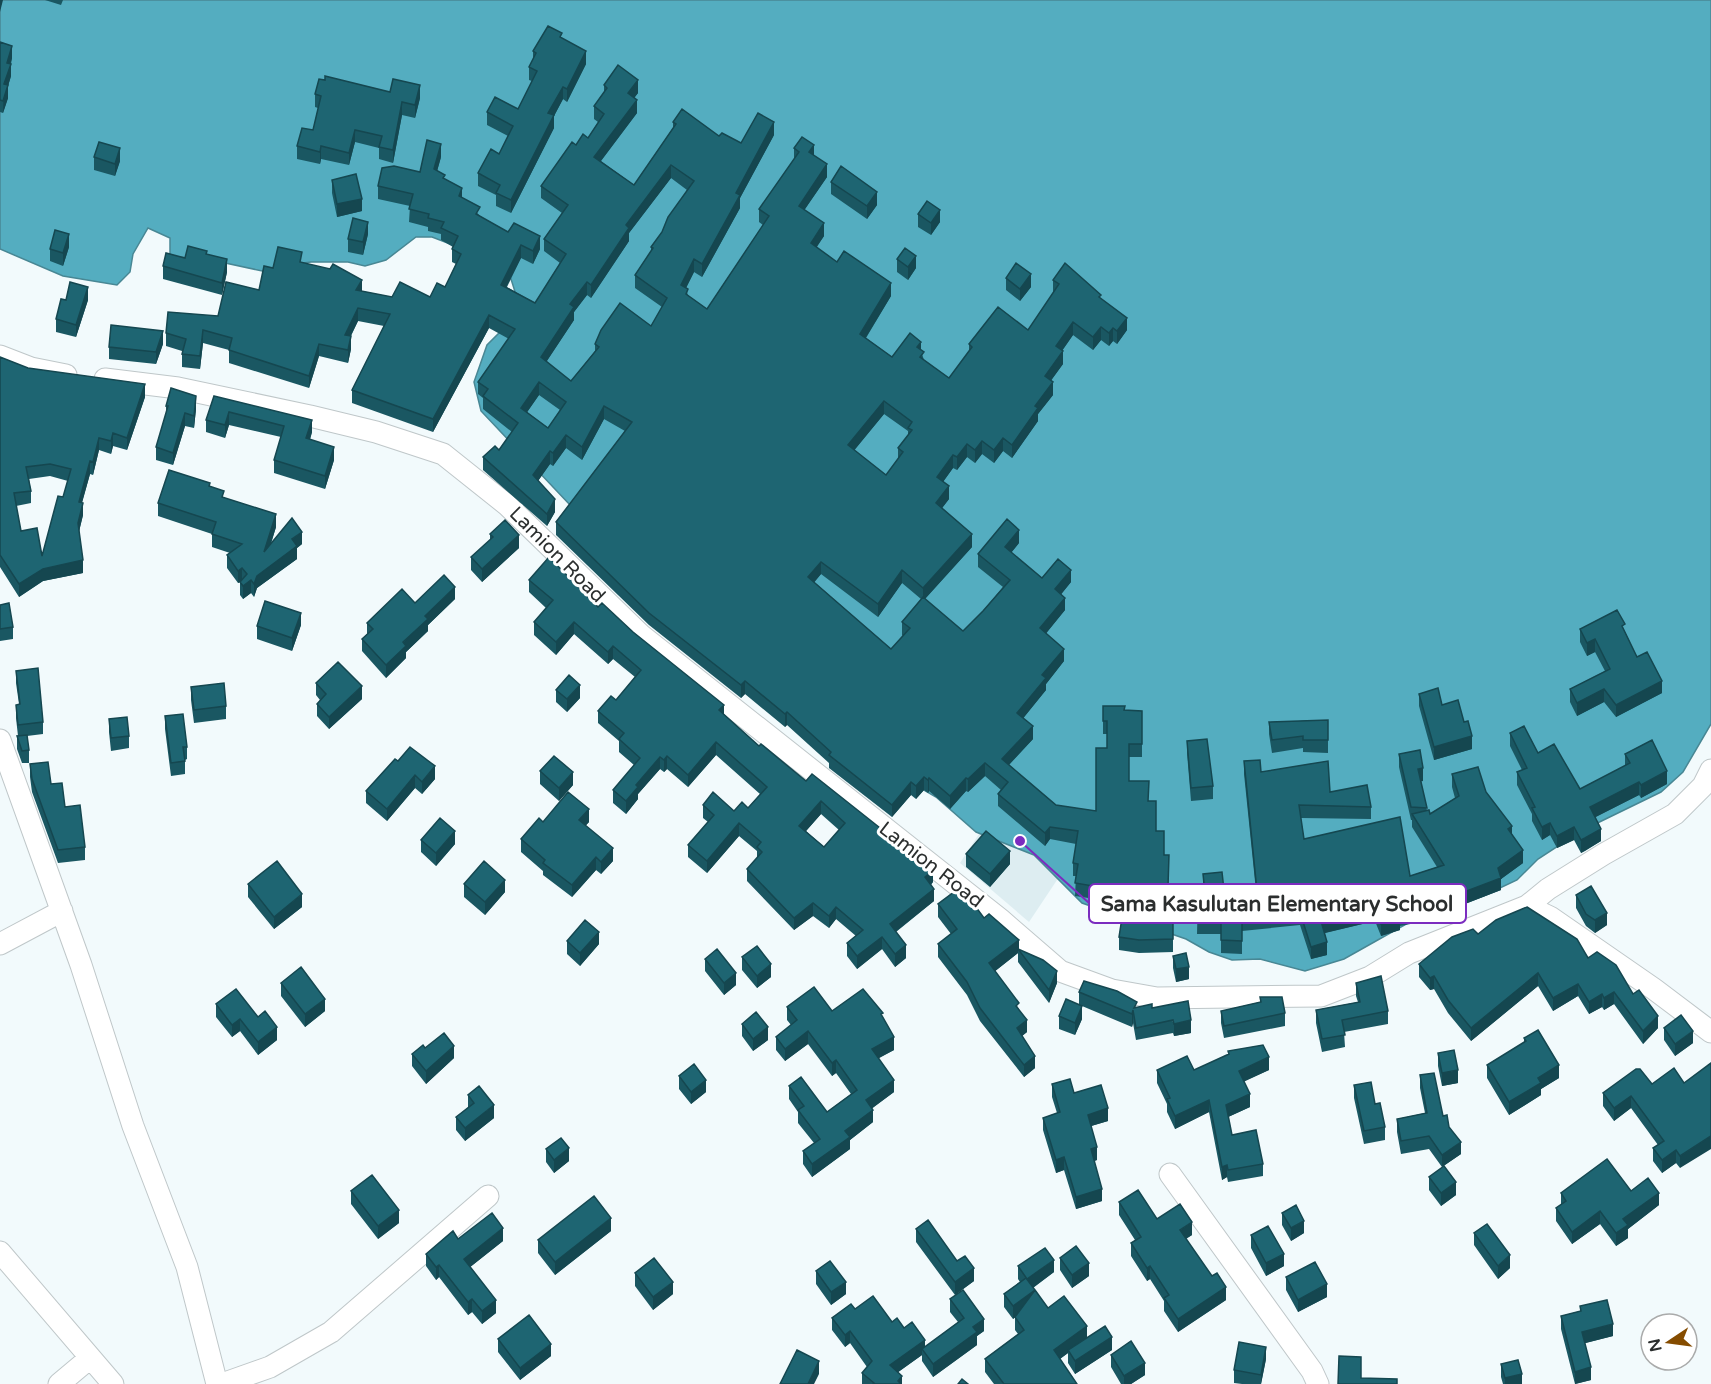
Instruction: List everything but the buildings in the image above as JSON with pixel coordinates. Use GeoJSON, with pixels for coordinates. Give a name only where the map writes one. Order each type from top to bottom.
{"type":"FeatureCollection","features":[{"type":"Feature","properties":{"kind":"street","name":"Lamion Road"},"geometry":{"type":"LineString","coordinates":[[0,356],[31,368],[66,375],[178,388],[310,416],[376,432],[443,454],[507,505],[641,635],[1000,919],[1060,971],[1112,990],[1157,998],[1303,998],[1321,996],[1348,988],[1409,953],[1527,906],[1604,854],[1675,814],[1703,786],[1711,770]]}},
{"type":"Feature","properties":{"kind":"street"},"geometry":{"type":"LineString","coordinates":[[0,740],[62,912],[130,1117],[187,1267],[217,1384]]}},
{"type":"Feature","properties":{"kind":"street"},"geometry":{"type":"LineString","coordinates":[[1527,906],[1550,917],[1711,1032]]}},
{"type":"Feature","properties":{"kind":"street"},"geometry":{"type":"LineString","coordinates":[[0,944],[62,912]]}},
{"type":"Feature","properties":{"kind":"street"},"geometry":{"type":"LineString","coordinates":[[1170,1174],[1312,1371],[1318,1384]]}},
{"type":"Feature","properties":{"kind":"street"},"geometry":{"type":"LineString","coordinates":[[222,1384],[270,1367],[308,1347],[338,1326],[488,1196]]}},
{"type":"Feature","properties":{"kind":"street"},"geometry":{"type":"LineString","coordinates":[[0,1252],[113,1384]]}},
{"type":"Feature","properties":{"kind":"street"},"geometry":{"type":"LineString","coordinates":[[59,1384],[90,1358]]}},
{"type":"Feature","properties":{"kind":"shaded area"},"geometry":{"type":"Polygon","coordinates":[[[1014,780],[1063,871],[1029,922],[960,863],[1014,780]]]}},
{"type":"Feature","properties":{"kind":"water"},"geometry":{"type":"Polygon","coordinates":[[[0,0],[1711,0],[1711,724],[1683,772],[1661,792],[1581,831],[1538,859],[1517,880],[1483,896],[1424,914],[1344,959],[1305,971],[1260,959],[1232,960],[1209,952],[1186,939],[1082,903],[1034,855],[976,832],[936,797],[850,747],[589,525],[481,411],[474,382],[487,345],[507,325],[517,298],[511,279],[453,245],[432,237],[416,237],[386,260],[365,266],[348,262],[311,262],[288,265],[267,272],[216,261],[170,256],[170,238],[148,228],[133,254],[130,272],[117,285],[63,276],[0,249],[0,0]]]}},
{"type":"Feature","properties":{"kind":"place","name":"Sama Kasulutan Elementary School"},"geometry":{"type":"Point","coordinates":[1020,841]}}]}
